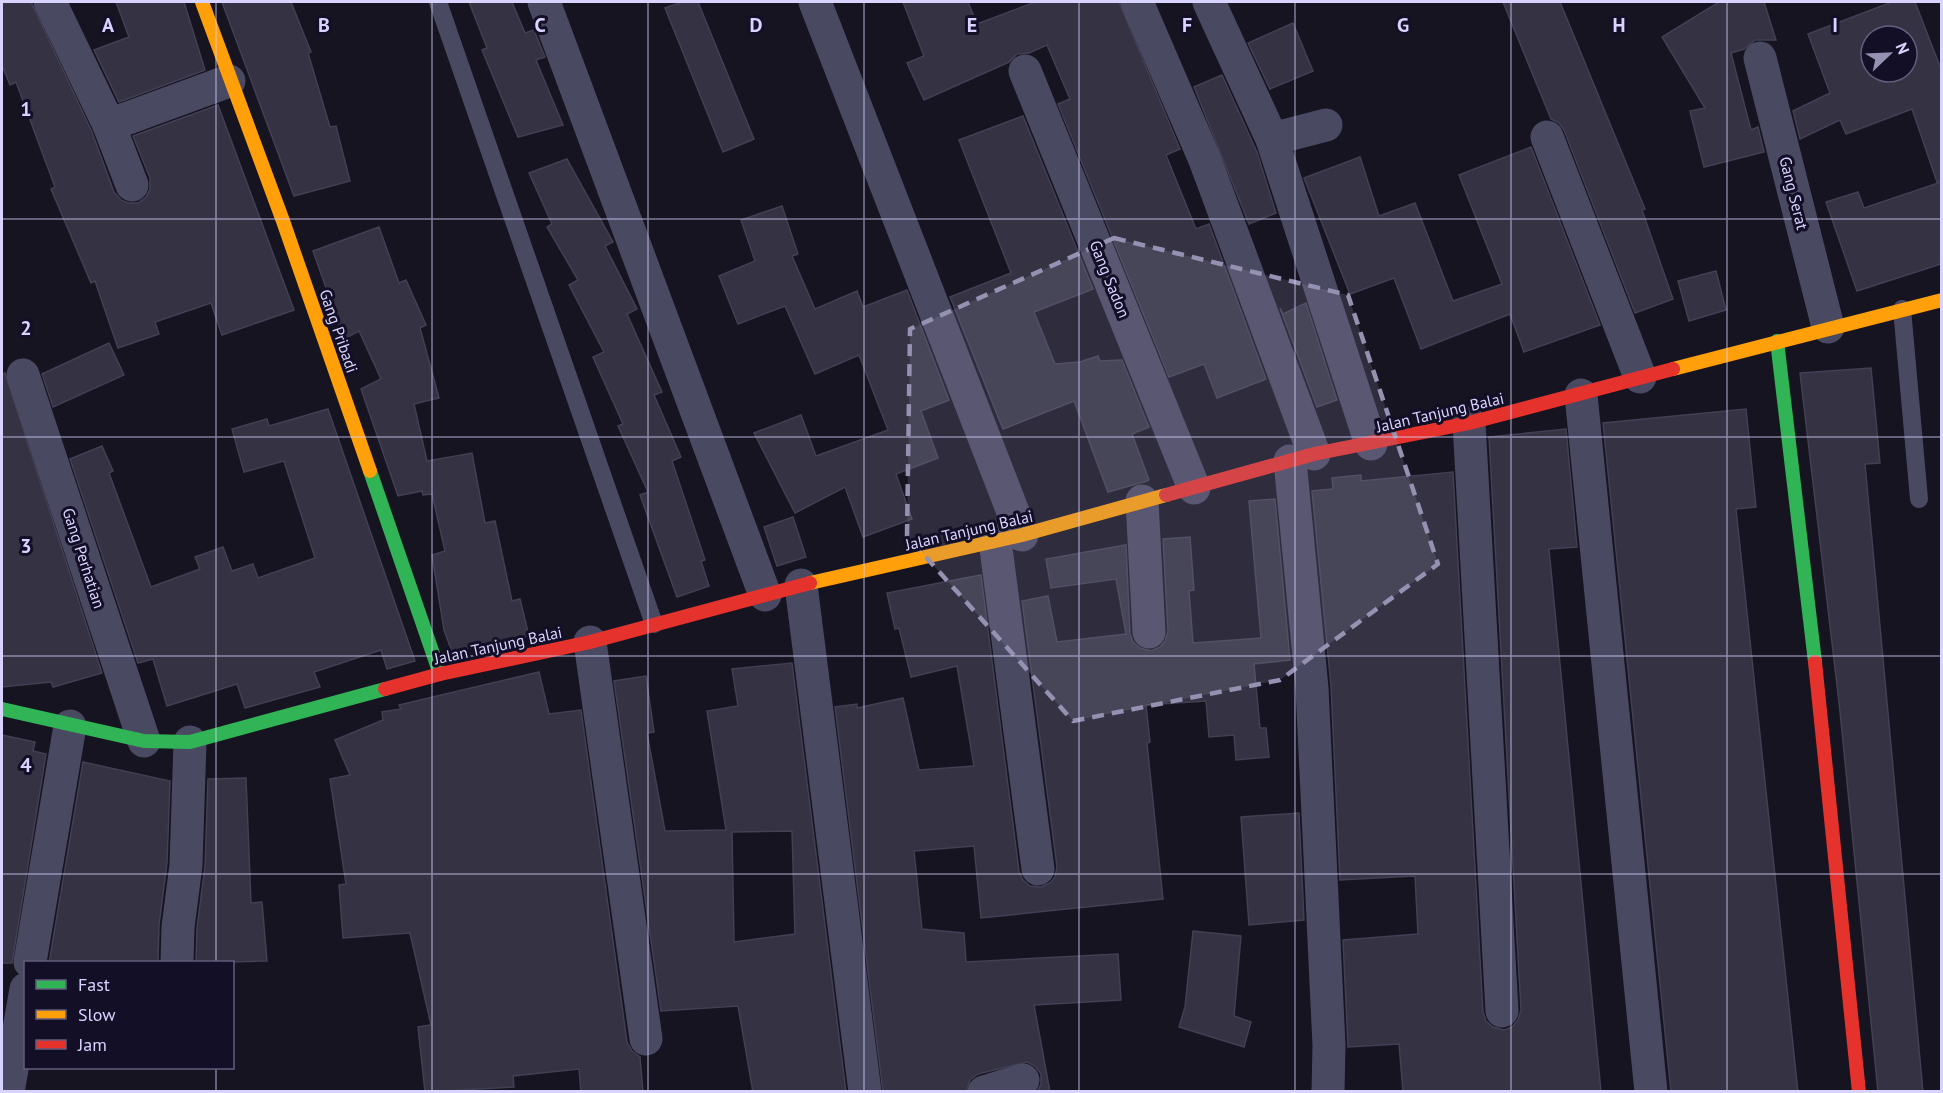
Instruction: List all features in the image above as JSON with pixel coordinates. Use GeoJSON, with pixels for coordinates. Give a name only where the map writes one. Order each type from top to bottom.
{"type":"FeatureCollection","features":[{"type":"Feature","properties":{"kind":"street"},"geometry":{"type":"LineString","coordinates":[[50,2],[109,125],[132,185]]}},
{"type":"Feature","properties":{"kind":"street","name":"Gang Pribadi"},"geometry":{"type":"LineString","coordinates":[[202,2],[229,81],[283,221],[440,674]]}},
{"type":"Feature","properties":{"kind":"street"},"geometry":{"type":"LineString","coordinates":[[544,2],[765,595]]}},
{"type":"Feature","properties":{"kind":"street"},"geometry":{"type":"LineString","coordinates":[[815,2],[1009,538],[1038,869]]}},
{"type":"Feature","properties":{"kind":"street"},"geometry":{"type":"LineString","coordinates":[[1137,2],[1205,160],[1302,458],[1329,1045],[1328,1092]]}},
{"type":"Feature","properties":{"kind":"street"},"geometry":{"type":"LineString","coordinates":[[1209,2],[1272,139],[1371,444]]}},
{"type":"Feature","properties":{"kind":"street","name":"Gang Serat"},"geometry":{"type":"LineString","coordinates":[[1760,58],[1828,327]]}},
{"type":"Feature","properties":{"kind":"street","name":"Gang Sadon"},"geometry":{"type":"LineString","coordinates":[[1025,71],[1194,488]]}},
{"type":"Feature","properties":{"kind":"street"},"geometry":{"type":"LineString","coordinates":[[109,125],[229,81]]}},
{"type":"Feature","properties":{"kind":"street"},"geometry":{"type":"LineString","coordinates":[[1272,139],[1326,125]]}},
{"type":"Feature","properties":{"kind":"street"},"geometry":{"type":"LineString","coordinates":[[1547,137],[1641,377]]}},
{"type":"Feature","properties":{"kind":"street","name":"Jalan Tanjung Balai"},"geometry":{"type":"LineString","coordinates":[[2,708],[70,726],[144,741],[190,742],[440,674],[590,642],[801,585],[1009,538],[1302,458],[1469,423],[1828,327],[1941,300]]}},
{"type":"Feature","properties":{"kind":"street"},"geometry":{"type":"LineString","coordinates":[[1777,341],[1820,704],[1858,1092]]}},
{"type":"Feature","properties":{"kind":"street","name":"Gang Perhatian"},"geometry":{"type":"LineString","coordinates":[[23,375],[144,741]]}},
{"type":"Feature","properties":{"kind":"street"},"geometry":{"type":"LineString","coordinates":[[1581,394],[1651,1092]]}},
{"type":"Feature","properties":{"kind":"street"},"geometry":{"type":"LineString","coordinates":[[1469,423],[1502,1011]]}},
{"type":"Feature","properties":{"kind":"street"},"geometry":{"type":"LineString","coordinates":[[1142,501],[1149,632]]}},
{"type":"Feature","properties":{"kind":"street"},"geometry":{"type":"LineString","coordinates":[[801,585],[864,1092]]}},
{"type":"Feature","properties":{"kind":"street"},"geometry":{"type":"LineString","coordinates":[[590,642],[646,1039]]}},
{"type":"Feature","properties":{"kind":"street"},"geometry":{"type":"LineString","coordinates":[[30,961],[70,726]]}},
{"type":"Feature","properties":{"kind":"street"},"geometry":{"type":"LineString","coordinates":[[177,961],[178,927],[186,865],[190,742]]}},
{"type":"Feature","properties":{"kind":"street"},"geometry":{"type":"LineString","coordinates":[[8,1092],[24,1000]]}},
{"type":"Feature","properties":{"kind":"street"},"geometry":{"type":"LineString","coordinates":[[984,1092],[1023,1080]]}},
{"type":"Feature","properties":{"kind":"lane"},"geometry":{"type":"LineString","coordinates":[[438,2],[654,624]]}},
{"type":"Feature","properties":{"kind":"lane"},"geometry":{"type":"LineString","coordinates":[[1902,309],[1919,499]]}},
{"type":"Feature","properties":{"kind":"highlighted area"},"geometry":{"type":"Polygon","coordinates":[[[1114,238],[1348,295],[1438,564],[1280,680],[1073,721],[907,536],[910,329],[1114,238]]]}},
{"type":"Feature","properties":{"kind":"building"},"geometry":{"type":"Polygon","coordinates":[[[2,2],[31,2],[92,132],[114,192],[121,200],[138,203],[146,197],[150,189],[150,178],[133,136],[218,105],[294,310],[222,335],[211,303],[155,322],[159,334],[118,348],[95,281],[91,283],[51,189],[55,187],[16,82],[10,85],[2,65],[2,2]]]}},
{"type":"Feature","properties":{"kind":"building"},"geometry":{"type":"Polygon","coordinates":[[[116,2],[184,2],[205,70],[119,102],[94,50],[129,37],[116,2]]]}},
{"type":"Feature","properties":{"kind":"building"},"geometry":{"type":"Polygon","coordinates":[[[222,2],[291,2],[311,52],[308,53],[330,127],[336,126],[350,181],[294,196],[222,2]]]}},
{"type":"Feature","properties":{"kind":"building"},"geometry":{"type":"Polygon","coordinates":[[[469,2],[512,2],[525,33],[534,30],[545,57],[536,60],[563,125],[518,137],[482,50],[487,48],[469,2]]]}},
{"type":"Feature","properties":{"kind":"building"},"geometry":{"type":"Polygon","coordinates":[[[682,2],[698,2],[754,139],[723,152],[665,8],[682,2]]]}},
{"type":"Feature","properties":{"kind":"building"},"geometry":{"type":"Polygon","coordinates":[[[903,2],[968,2],[977,24],[1035,2],[1119,2],[1180,149],[1166,155],[1196,229],[1209,224],[1266,379],[1217,398],[1204,364],[1169,377],[1058,104],[1070,99],[1047,45],[1029,53],[1017,54],[1009,62],[924,100],[907,63],[924,56],[903,2]]]}},
{"type":"Feature","properties":{"kind":"building"},"geometry":{"type":"Polygon","coordinates":[[[1503,2],[1560,2],[1645,209],[1642,210],[1673,299],[1635,313],[1564,130],[1559,123],[1551,119],[1503,2]]]}},
{"type":"Feature","properties":{"kind":"building"},"geometry":{"type":"Polygon","coordinates":[[[1719,2],[1764,2],[1776,40],[1755,40],[1744,49],[1731,53],[1751,130],[1758,127],[1764,152],[1704,167],[1690,111],[1705,108],[1662,37],[1719,2]]]}},
{"type":"Feature","properties":{"kind":"building"},"geometry":{"type":"Polygon","coordinates":[[[1892,2],[1915,2],[1941,69],[1941,181],[1937,182],[1912,109],[1846,134],[1840,120],[1800,139],[1793,111],[1830,93],[1808,34],[1892,2]]]}},
{"type":"Feature","properties":{"kind":"building"},"geometry":{"type":"Polygon","coordinates":[[[1293,23],[1313,71],[1270,89],[1248,43],[1293,23]]]}},
{"type":"Feature","properties":{"kind":"building"},"geometry":{"type":"Polygon","coordinates":[[[1222,75],[1257,152],[1276,213],[1249,224],[1194,87],[1222,75]]]}},
{"type":"Feature","properties":{"kind":"building"},"geometry":{"type":"Polygon","coordinates":[[[1023,116],[1093,289],[1034,312],[1055,364],[1080,362],[1098,356],[1100,361],[1122,360],[1149,427],[1132,434],[1149,480],[1108,492],[1074,401],[1003,429],[950,297],[1011,273],[959,140],[1023,116]]]}},
{"type":"Feature","properties":{"kind":"building"},"geometry":{"type":"Polygon","coordinates":[[[1531,147],[1600,325],[1524,352],[1510,314],[1421,349],[1394,278],[1350,294],[1304,178],[1360,157],[1379,216],[1415,203],[1453,301],[1502,284],[1459,175],[1531,147]]]}},
{"type":"Feature","properties":{"kind":"building"},"geometry":{"type":"Polygon","coordinates":[[[567,159],[613,242],[605,246],[637,309],[627,314],[662,392],[654,395],[681,457],[672,461],[705,560],[701,561],[709,586],[677,597],[640,495],[648,492],[618,426],[623,424],[593,357],[604,352],[569,285],[578,280],[547,227],[552,224],[529,173],[567,159]]]}},
{"type":"Feature","properties":{"kind":"building"},"geometry":{"type":"Polygon","coordinates":[[[1941,182],[1941,264],[1857,291],[1826,202],[1858,192],[1864,208],[1941,182]]]}},
{"type":"Feature","properties":{"kind":"building"},"geometry":{"type":"Polygon","coordinates":[[[782,206],[798,254],[792,256],[815,309],[857,291],[863,307],[907,290],[949,400],[921,411],[938,458],[896,474],[912,519],[863,537],[845,487],[795,513],[754,433],[801,415],[816,456],[888,430],[859,355],[815,374],[785,306],[738,324],[719,276],[755,261],[741,220],[782,206]]]}},
{"type":"Feature","properties":{"kind":"building"},"geometry":{"type":"Polygon","coordinates":[[[379,227],[399,283],[406,280],[426,325],[420,328],[439,398],[414,404],[427,461],[472,453],[485,523],[495,521],[512,601],[520,599],[529,636],[452,652],[444,630],[432,555],[445,551],[432,494],[423,495],[422,491],[398,496],[361,389],[381,379],[359,331],[344,339],[313,251],[379,227]]]}},
{"type":"Feature","properties":{"kind":"building"},"geometry":{"type":"Polygon","coordinates":[[[1716,271],[1726,310],[1689,321],[1678,281],[1716,271]]]}},
{"type":"Feature","properties":{"kind":"building"},"geometry":{"type":"Polygon","coordinates":[[[1306,303],[1337,400],[1317,407],[1280,308],[1283,314],[1306,303]]]}},
{"type":"Feature","properties":{"kind":"building"},"geometry":{"type":"Polygon","coordinates":[[[109,343],[124,375],[53,407],[42,374],[109,343]]]}},
{"type":"Feature","properties":{"kind":"building"},"geometry":{"type":"Polygon","coordinates":[[[1871,368],[1880,463],[1865,464],[1923,1092],[1878,1092],[1839,702],[1800,373],[1871,368]]]}},
{"type":"Feature","properties":{"kind":"building"},"geometry":{"type":"Polygon","coordinates":[[[5,373],[102,673],[53,687],[51,682],[2,687],[2,374],[5,373]]]}},
{"type":"Feature","properties":{"kind":"building"},"geometry":{"type":"Polygon","coordinates":[[[328,409],[415,661],[387,669],[381,650],[314,672],[320,687],[245,708],[237,684],[167,706],[153,659],[138,663],[70,459],[102,446],[113,471],[109,473],[151,587],[200,569],[195,557],[223,547],[232,571],[253,564],[258,578],[315,558],[284,461],[244,472],[232,429],[267,419],[269,426],[328,409]]]}},
{"type":"Feature","properties":{"kind":"building"},"geometry":{"type":"Polygon","coordinates":[[[1746,409],[1756,507],[1736,509],[1798,1092],[1671,1092],[1603,423],[1746,409]]]}},
{"type":"Feature","properties":{"kind":"building"},"geometry":{"type":"Polygon","coordinates":[[[1566,429],[1577,547],[1549,549],[1601,1092],[1403,1092],[1399,1044],[1348,1047],[1343,940],[1418,934],[1415,876],[1340,880],[1331,686],[1312,491],[1333,489],[1332,478],[1361,475],[1361,481],[1453,472],[1483,1012],[1486,1021],[1493,1027],[1504,1030],[1512,1027],[1518,1020],[1521,1010],[1489,437],[1566,429]]]}},
{"type":"Feature","properties":{"kind":"building"},"geometry":{"type":"Polygon","coordinates":[[[1275,499],[1290,660],[1254,664],[1260,728],[1266,728],[1269,757],[1236,760],[1234,735],[1209,737],[1206,701],[1146,705],[1150,742],[1147,743],[1163,899],[981,918],[974,846],[914,851],[922,929],[964,933],[966,962],[1118,954],[1121,1000],[1034,1005],[1050,1092],[1037,1092],[1041,1084],[1041,1074],[1035,1066],[1027,1062],[978,1074],[970,1080],[966,1092],[883,1092],[835,707],[857,704],[857,708],[903,698],[919,770],[974,766],[957,666],[911,677],[899,628],[895,629],[887,593],[981,575],[1019,871],[1023,880],[1030,886],[1041,887],[1050,883],[1055,877],[1057,867],[1022,601],[1048,596],[1057,642],[1126,634],[1116,579],[1051,588],[1046,559],[1126,545],[1130,634],[1133,642],[1140,648],[1151,651],[1160,647],[1168,632],[1163,539],[1190,537],[1194,590],[1189,591],[1193,643],[1261,638],[1249,501],[1275,499]]]}},
{"type":"Feature","properties":{"kind":"building"},"geometry":{"type":"Polygon","coordinates":[[[793,517],[806,557],[777,566],[764,527],[793,517]]]}},
{"type":"Feature","properties":{"kind":"building"},"geometry":{"type":"Polygon","coordinates":[[[792,663],[846,1092],[753,1092],[738,1006],[661,1011],[614,681],[646,676],[654,732],[647,733],[665,831],[726,830],[707,711],[738,706],[732,669],[792,663]],[[792,831],[732,832],[734,942],[795,934],[792,831]]]}},
{"type":"Feature","properties":{"kind":"building"},"geometry":{"type":"Polygon","coordinates":[[[539,672],[549,714],[581,710],[627,1042],[632,1051],[640,1057],[643,1092],[581,1092],[579,1069],[513,1076],[514,1087],[425,1092],[418,1027],[431,1025],[410,933],[343,938],[339,885],[346,884],[330,779],[350,775],[335,740],[383,720],[382,712],[401,709],[399,705],[539,672]]]}},
{"type":"Feature","properties":{"kind":"building"},"geometry":{"type":"Polygon","coordinates":[[[2,735],[35,742],[33,751],[46,754],[12,963],[2,963],[2,735]]]}},
{"type":"Feature","properties":{"kind":"building"},"geometry":{"type":"Polygon","coordinates":[[[83,762],[170,781],[167,863],[159,925],[158,961],[49,961],[83,762]]]}},
{"type":"Feature","properties":{"kind":"building"},"geometry":{"type":"Polygon","coordinates":[[[246,778],[251,903],[262,902],[267,961],[196,961],[197,928],[205,866],[208,779],[246,778]]]}},
{"type":"Feature","properties":{"kind":"building"},"geometry":{"type":"Polygon","coordinates":[[[1299,813],[1304,920],[1249,925],[1241,817],[1299,813]]]}},
{"type":"Feature","properties":{"kind":"building"},"geometry":{"type":"Polygon","coordinates":[[[1193,931],[1241,936],[1234,1016],[1251,1022],[1244,1047],[1179,1027],[1185,1007],[1193,931]]]}},
{"type":"Feature","properties":{"kind":"traffic: fast"},"geometry":{"type":"LineString","coordinates":[[1777,341],[1815,662]]}},
{"type":"Feature","properties":{"kind":"traffic: fast"},"geometry":{"type":"LineString","coordinates":[[370,471],[440,674]]}},
{"type":"Feature","properties":{"kind":"traffic: fast"},"geometry":{"type":"LineString","coordinates":[[2,709],[144,741],[190,742],[385,689]]}},
{"type":"Feature","properties":{"kind":"traffic: slow"},"geometry":{"type":"LineString","coordinates":[[202,2],[283,221],[370,471]]}},
{"type":"Feature","properties":{"kind":"traffic: slow"},"geometry":{"type":"LineString","coordinates":[[1673,369],[1942,300]]}},
{"type":"Feature","properties":{"kind":"traffic: slow"},"geometry":{"type":"LineString","coordinates":[[810,583],[1022,535],[1166,495]]}},
{"type":"Feature","properties":{"kind":"traffic: jam"},"geometry":{"type":"LineString","coordinates":[[1166,495],[1314,454],[1469,423],[1673,369]]}},
{"type":"Feature","properties":{"kind":"traffic: jam"},"geometry":{"type":"LineString","coordinates":[[385,689],[440,674],[590,642],[810,583]]}},
{"type":"Feature","properties":{"kind":"traffic: jam"},"geometry":{"type":"LineString","coordinates":[[1815,662],[1859,1092]]}}]}
